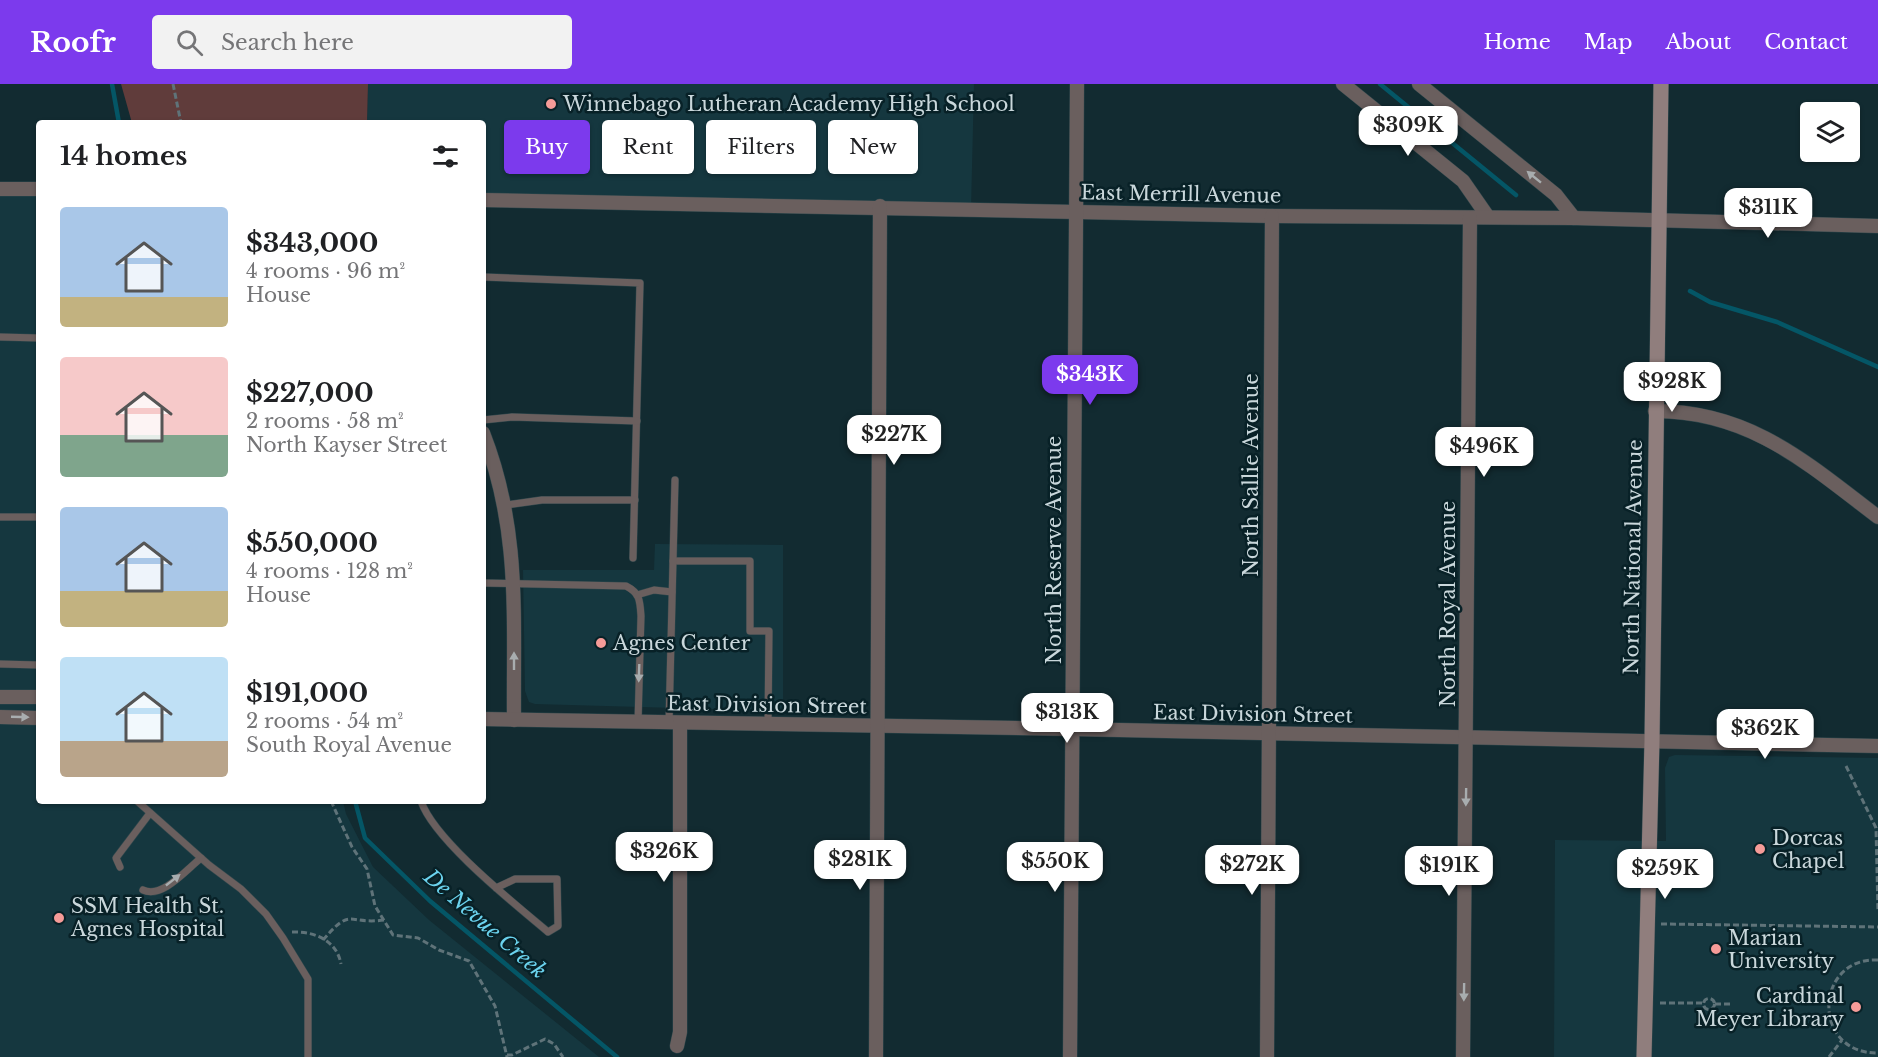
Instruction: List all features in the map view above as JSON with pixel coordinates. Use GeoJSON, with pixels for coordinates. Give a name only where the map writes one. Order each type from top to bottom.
{"type":"FeatureCollection","features":[{"type":"Feature","properties":{"kind":"street","name":"North Reserve Avenue"},"geometry":{"type":"LineString","coordinates":[[1070,1057],[1077,84]]}},
{"type":"Feature","properties":{"kind":"street"},"geometry":{"type":"LineString","coordinates":[[1343,84],[1463,181],[1488,217]]}},
{"type":"Feature","properties":{"kind":"street"},"geometry":{"type":"LineString","coordinates":[[1419,84],[1556,195],[1574,218]]}},
{"type":"Feature","properties":{"kind":"street","name":"North National Avenue"},"geometry":{"type":"LineString","coordinates":[[1644,1057],[1652,741],[1661,84]]}},
{"type":"Feature","properties":{"kind":"street"},"geometry":{"type":"LineString","coordinates":[[0,189],[36,189]]}},
{"type":"Feature","properties":{"kind":"street","name":"East Merrill Avenue"},"geometry":{"type":"LineString","coordinates":[[486,200],[880,206],[1272,216],[1574,218],[1878,226]]}},
{"type":"Feature","properties":{"kind":"street"},"geometry":{"type":"LineString","coordinates":[[876,1057],[880,206]]}},
{"type":"Feature","properties":{"kind":"street","name":"North Sallie Avenue"},"geometry":{"type":"LineString","coordinates":[[1267,1057],[1272,216]]}},
{"type":"Feature","properties":{"kind":"street","name":"North Royal Avenue"},"geometry":{"type":"LineString","coordinates":[[1463,1057],[1470,218]]}},
{"type":"Feature","properties":{"kind":"street"},"geometry":{"type":"LineString","coordinates":[[1655,411],[1704,415],[1740,425],[1766,436],[1794,453],[1878,517]]}},
{"type":"Feature","properties":{"kind":"street"},"geometry":{"type":"LineString","coordinates":[[486,442],[506,505],[512,546],[514,720]]}},
{"type":"Feature","properties":{"kind":"street"},"geometry":{"type":"LineString","coordinates":[[0,697],[36,698]]}},
{"type":"Feature","properties":{"kind":"street"},"geometry":{"type":"LineString","coordinates":[[0,717],[36,718]]}},
{"type":"Feature","properties":{"kind":"street","name":"East Division Street"},"geometry":{"type":"LineString","coordinates":[[486,719],[1878,746]]}},
{"type":"Feature","properties":{"kind":"street"},"geometry":{"type":"LineString","coordinates":[[674,723],[680,1032],[677,1046]]}},
{"type":"Feature","properties":{"kind":"lane"},"geometry":{"type":"LineString","coordinates":[[486,276],[640,283],[633,558]]}},
{"type":"Feature","properties":{"kind":"lane"},"geometry":{"type":"LineString","coordinates":[[0,337],[36,338]]}},
{"type":"Feature","properties":{"kind":"lane"},"geometry":{"type":"LineString","coordinates":[[486,420],[512,417],[637,421]]}},
{"type":"Feature","properties":{"kind":"lane"},"geometry":{"type":"LineString","coordinates":[[674,723],[672,592],[675,480]]}},
{"type":"Feature","properties":{"kind":"lane"},"geometry":{"type":"LineString","coordinates":[[506,505],[542,500],[634,500]]}},
{"type":"Feature","properties":{"kind":"lane"},"geometry":{"type":"LineString","coordinates":[[0,517],[36,517]]}},
{"type":"Feature","properties":{"kind":"lane"},"geometry":{"type":"LineString","coordinates":[[673,561],[750,561],[750,631],[769,631],[768,724]]}},
{"type":"Feature","properties":{"kind":"lane"},"geometry":{"type":"LineString","coordinates":[[486,583],[626,586],[637,595],[641,616],[638,723]]}},
{"type":"Feature","properties":{"kind":"lane"},"geometry":{"type":"LineString","coordinates":[[637,595],[654,590],[672,592]]}},
{"type":"Feature","properties":{"kind":"lane"},"geometry":{"type":"LineString","coordinates":[[0,664],[36,665]]}},
{"type":"Feature","properties":{"kind":"lane"},"geometry":{"type":"LineString","coordinates":[[140,804],[201,858],[241,889],[266,914],[308,979],[308,1057]]}},
{"type":"Feature","properties":{"kind":"lane"},"geometry":{"type":"LineString","coordinates":[[423,804],[437,828],[496,888],[548,932],[558,926],[557,879],[515,879],[496,888]]}},
{"type":"Feature","properties":{"kind":"lane"},"geometry":{"type":"LineString","coordinates":[[120,867],[116,858],[120,848],[150,813]]}},
{"type":"Feature","properties":{"kind":"lane"},"geometry":{"type":"LineString","coordinates":[[143,890],[150,893],[159,891],[201,858]]}},
{"type":"Feature","properties":{"kind":"path"},"geometry":{"type":"LineString","coordinates":[[173,84],[180,120]]}},
{"type":"Feature","properties":{"kind":"path"},"geometry":{"type":"LineString","coordinates":[[1846,766],[1876,828],[1878,912]]}},
{"type":"Feature","properties":{"kind":"path"},"geometry":{"type":"LineString","coordinates":[[332,804],[352,847],[367,869],[375,906],[393,935],[418,938],[439,950],[469,961],[495,1006],[507,1056],[544,1040],[554,1044],[563,1057]]}},
{"type":"Feature","properties":{"kind":"path"},"geometry":{"type":"LineString","coordinates":[[322,940],[339,922],[348,917],[373,921],[384,920]]}},
{"type":"Feature","properties":{"kind":"path"},"geometry":{"type":"LineString","coordinates":[[1648,924],[1878,927]]}},
{"type":"Feature","properties":{"kind":"path"},"geometry":{"type":"LineString","coordinates":[[292,932],[302,932],[336,946],[341,964]]}},
{"type":"Feature","properties":{"kind":"path"},"geometry":{"type":"LineString","coordinates":[[1876,1055],[1852,1048],[1842,1040],[1831,1025],[1828,1010],[1829,995],[1836,981],[1846,969],[1860,962],[1878,960]]}},
{"type":"Feature","properties":{"kind":"path"},"geometry":{"type":"LineString","coordinates":[[1646,1002],[1703,1004],[1709,998],[1714,1004]]}},
{"type":"Feature","properties":{"kind":"path"},"geometry":{"type":"LineString","coordinates":[[1703,1004],[1707,1009],[1714,1004],[1731,1004]]}},
{"type":"Feature","properties":{"kind":"path"},"geometry":{"type":"LineString","coordinates":[[1829,1057],[1842,1040]]}},
{"type":"Feature","properties":{"kind":"shaded area"},"geometry":{"type":"Polygon","coordinates":[[[121,84],[368,84],[367,120],[131,120],[121,84]]]}},
{"type":"Feature","properties":{"kind":"shaded area"},"geometry":{"type":"Polygon","coordinates":[[[368,84],[974,84],[971,209],[486,200],[486,120],[367,120],[368,84]]]}},
{"type":"Feature","properties":{"kind":"shaded area"},"geometry":{"type":"Polygon","coordinates":[[[0,189],[36,189],[36,804],[344,804],[346,814],[373,867],[429,920],[599,1057],[0,1057],[0,189]]]}},
{"type":"Feature","properties":{"kind":"shaded area"},"geometry":{"type":"Polygon","coordinates":[[[655,544],[783,545],[783,711],[529,702],[525,691],[523,570],[654,570],[655,544]]]}},
{"type":"Feature","properties":{"kind":"shaded area","name":"Marian University"},"geometry":{"type":"Polygon","coordinates":[[[1675,755],[1878,758],[1878,1057],[1554,1057],[1555,840],[1666,841],[1665,768],[1669,757],[1675,755]]]}},
{"type":"Feature","properties":{"kind":"waterway","name":"De Nevue Creek"},"geometry":{"type":"LineString","coordinates":[[112,84],[118,120]]}},
{"type":"Feature","properties":{"kind":"waterway"},"geometry":{"type":"LineString","coordinates":[[1380,84],[1516,195]]}},
{"type":"Feature","properties":{"kind":"waterway"},"geometry":{"type":"LineString","coordinates":[[1690,291],[1710,302],[1777,322],[1878,367]]}},
{"type":"Feature","properties":{"kind":"waterway","name":"De Nevue Creek"},"geometry":{"type":"LineString","coordinates":[[356,804],[365,838],[430,901],[617,1057]]}},
{"type":"Feature","properties":{"kind":"place","name":"Winnebago Lutheran Academy High School"},"geometry":{"type":"Point","coordinates":[551,104]}},
{"type":"Feature","properties":{"kind":"place","name":"Agnes Center"},"geometry":{"type":"Point","coordinates":[601,643]}},
{"type":"Feature","properties":{"kind":"place","name":"Dorcas Chapel"},"geometry":{"type":"Point","coordinates":[1760,849]}},
{"type":"Feature","properties":{"kind":"place","name":"SSM Health St. Agnes Hospital"},"geometry":{"type":"Point","coordinates":[59,918]}},
{"type":"Feature","properties":{"kind":"place","name":"Marian University"},"geometry":{"type":"Point","coordinates":[1716,949]}},
{"type":"Feature","properties":{"kind":"place","name":"Cardinal Meyer Library"},"geometry":{"type":"Point","coordinates":[1856,1007]}}]}
